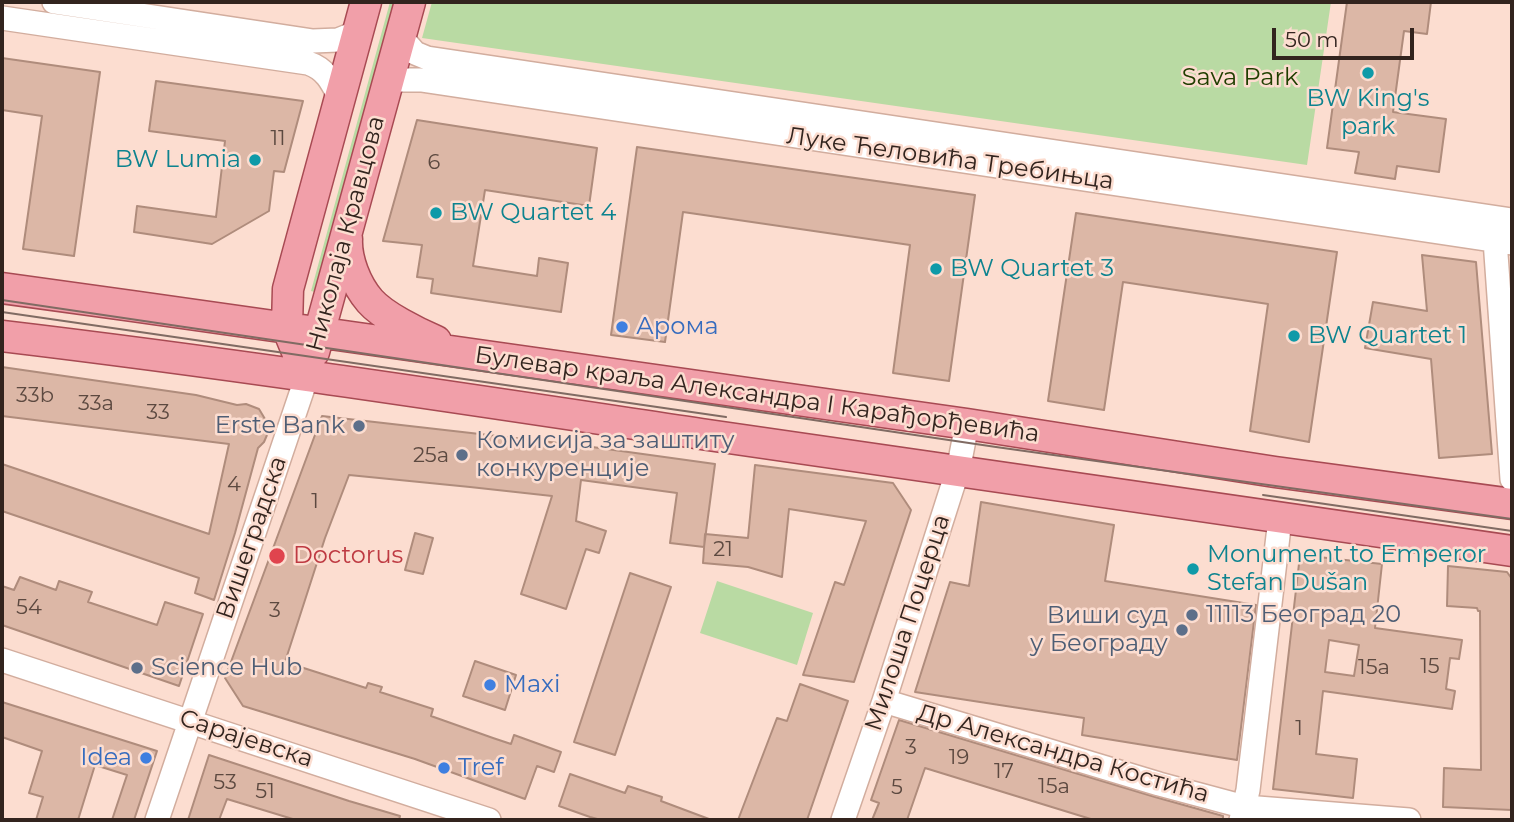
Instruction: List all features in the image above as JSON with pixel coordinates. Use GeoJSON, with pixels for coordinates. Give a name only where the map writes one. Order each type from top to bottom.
{"type":"FeatureCollection","features":[{"type":"Feature","properties":{"kind":"main road","name":"Николаја Кравцова"},"geometry":{"type":"LineString","coordinates":[[307,376],[287,327],[288,289],[366,2]]}},
{"type":"Feature","properties":{"kind":"main road","name":"Николаја Кравцова"},"geometry":{"type":"LineString","coordinates":[[307,376],[410,2]]}},
{"type":"Feature","properties":{"kind":"main road"},"geometry":{"type":"LineString","coordinates":[[348,227],[348,255],[356,279],[371,303],[409,329],[466,353]]}},
{"type":"Feature","properties":{"kind":"main road","name":"Булевар краља Александра I Карађорђевића"},"geometry":{"type":"LineString","coordinates":[[2,288],[1512,504]]}},
{"type":"Feature","properties":{"kind":"main road","name":"Булевар краља Александра I Карађорђевића"},"geometry":{"type":"LineString","coordinates":[[2,336],[307,376],[1512,551]]}},
{"type":"Feature","properties":{"kind":"street"},"geometry":{"type":"LineString","coordinates":[[54,2],[313,41],[338,40],[358,32]]}},
{"type":"Feature","properties":{"kind":"street"},"geometry":{"type":"LineString","coordinates":[[2,18],[308,63],[324,71],[340,98]]}},
{"type":"Feature","properties":{"kind":"street","name":"Луке Ћеловића Требињца"},"geometry":{"type":"LineString","coordinates":[[401,37],[415,53],[427,58],[1512,220]]}},
{"type":"Feature","properties":{"kind":"street","name":"Луке Ћеловића Требињца"},"geometry":{"type":"LineString","coordinates":[[388,84],[410,79],[435,82],[1504,241]]}},
{"type":"Feature","properties":{"kind":"street"},"geometry":{"type":"LineString","coordinates":[[1504,241],[1512,479]]}},
{"type":"Feature","properties":{"kind":"street","name":"Вишеградска"},"geometry":{"type":"LineString","coordinates":[[157,820],[307,376]]}},
{"type":"Feature","properties":{"kind":"street","name":"Милоша Поцерца"},"geometry":{"type":"LineString","coordinates":[[843,820],[957,471],[967,424]]}},
{"type":"Feature","properties":{"kind":"street"},"geometry":{"type":"LineString","coordinates":[[1243,813],[1280,519]]}},
{"type":"Feature","properties":{"kind":"street","name":"Сарајевска"},"geometry":{"type":"LineString","coordinates":[[2,660],[489,820]]}},
{"type":"Feature","properties":{"kind":"street","name":"Др Александра Костића"},"geometry":{"type":"LineString","coordinates":[[884,701],[1159,784],[1243,813],[1409,820]]}},
{"type":"Feature","properties":{"kind":"green space"},"geometry":{"type":"Polygon","coordinates":[[[390,2],[403,2],[323,294],[311,291],[390,2]]]}},
{"type":"Feature","properties":{"kind":"green space","name":"Sava Park"},"geometry":{"type":"Polygon","coordinates":[[[432,2],[1331,2],[1307,165],[422,38],[432,2]]]}},
{"type":"Feature","properties":{"kind":"green space"},"geometry":{"type":"Polygon","coordinates":[[[717,581],[813,613],[797,665],[700,633],[717,581]]]}},
{"type":"Feature","properties":{"kind":"building","name":"BW King's park"},"geometry":{"type":"Polygon","coordinates":[[[1347,2],[1431,2],[1427,34],[1404,31],[1393,112],[1446,119],[1439,172],[1397,166],[1395,179],[1355,173],[1359,152],[1327,148],[1347,2]]]}},
{"type":"Feature","properties":{"kind":"building"},"geometry":{"type":"Polygon","coordinates":[[[2,58],[100,72],[74,256],[23,249],[42,116],[2,110],[2,58]]]}},
{"type":"Feature","properties":{"kind":"building","name":"BW Lumia"},"geometry":{"type":"Polygon","coordinates":[[[156,81],[303,101],[284,172],[274,171],[269,211],[212,244],[134,232],[137,206],[216,217],[225,141],[149,131],[156,81]]]}},
{"type":"Feature","properties":{"kind":"building","name":"BW Quartet 4"},"geometry":{"type":"Polygon","coordinates":[[[417,120],[597,148],[589,206],[485,190],[473,266],[537,276],[539,258],[568,263],[561,312],[431,293],[433,279],[417,277],[422,245],[383,241],[417,120]]]}},
{"type":"Feature","properties":{"kind":"building","name":"BW Quartet 3"},"geometry":{"type":"Polygon","coordinates":[[[637,147],[975,195],[949,381],[893,373],[910,245],[683,212],[665,342],[611,335],[637,147]]]}},
{"type":"Feature","properties":{"kind":"building","name":"BW Quartet 1"},"geometry":{"type":"Polygon","coordinates":[[[1076,213],[1337,252],[1309,442],[1250,431],[1268,304],[1123,282],[1104,410],[1048,401],[1076,213]]]}},
{"type":"Feature","properties":{"kind":"building"},"geometry":{"type":"Polygon","coordinates":[[[1422,255],[1476,262],[1492,454],[1439,458],[1431,359],[1365,348],[1373,302],[1427,311],[1422,255]]]}},
{"type":"Feature","properties":{"kind":"building"},"geometry":{"type":"Polygon","coordinates":[[[2,367],[196,395],[259,409],[265,419],[267,435],[258,448],[214,600],[195,593],[199,578],[2,511],[2,464],[209,534],[229,444],[2,416],[2,367]]]}},
{"type":"Feature","properties":{"kind":"building"},"geometry":{"type":"Polygon","coordinates":[[[322,416],[585,446],[715,464],[704,547],[670,543],[677,493],[581,480],[576,521],[606,531],[599,553],[586,549],[566,609],[521,594],[552,496],[349,475],[325,538],[285,662],[366,688],[368,683],[382,687],[380,692],[433,709],[431,716],[511,744],[514,735],[561,752],[554,772],[537,766],[525,799],[415,759],[243,706],[225,678],[322,416]]]}},
{"type":"Feature","properties":{"kind":"building"},"geometry":{"type":"Polygon","coordinates":[[[755,465],[893,483],[911,510],[854,682],[803,675],[835,582],[844,585],[866,521],[789,509],[782,577],[748,567],[703,563],[705,534],[748,538],[755,465]]]}},
{"type":"Feature","properties":{"kind":"building"},"geometry":{"type":"Polygon","coordinates":[[[981,502],[1114,525],[1105,581],[1256,605],[1237,760],[1082,735],[1084,718],[915,692],[950,582],[969,586],[981,502]]]}},
{"type":"Feature","properties":{"kind":"building"},"geometry":{"type":"Polygon","coordinates":[[[415,533],[433,538],[423,574],[405,570],[415,533]]]}},
{"type":"Feature","properties":{"kind":"building"},"geometry":{"type":"Polygon","coordinates":[[[1300,555],[1382,564],[1375,628],[1462,640],[1459,659],[1450,658],[1446,689],[1455,691],[1452,709],[1323,691],[1316,754],[1357,759],[1353,798],[1273,789],[1300,555]],[[1329,640],[1325,672],[1354,676],[1359,645],[1329,640]]]}},
{"type":"Feature","properties":{"kind":"building"},"geometry":{"type":"Polygon","coordinates":[[[1448,566],[1507,572],[1512,579],[1512,810],[1443,807],[1444,768],[1481,770],[1480,611],[1477,608],[1447,606],[1448,566]]]}},
{"type":"Feature","properties":{"kind":"building"},"geometry":{"type":"Polygon","coordinates":[[[630,573],[671,587],[615,755],[574,742],[630,573]]]}},
{"type":"Feature","properties":{"kind":"building"},"geometry":{"type":"Polygon","coordinates":[[[20,577],[56,590],[59,581],[92,592],[88,602],[157,625],[165,602],[203,614],[179,686],[2,625],[2,586],[14,590],[20,577]]]}},
{"type":"Feature","properties":{"kind":"building"},"geometry":{"type":"Polygon","coordinates":[[[475,661],[516,675],[505,710],[463,696],[475,661]]]}},
{"type":"Feature","properties":{"kind":"building"},"geometry":{"type":"Polygon","coordinates":[[[800,684],[848,701],[807,820],[738,820],[777,718],[787,721],[800,684]]]}},
{"type":"Feature","properties":{"kind":"building"},"geometry":{"type":"Polygon","coordinates":[[[2,702],[157,751],[134,820],[112,820],[127,775],[95,765],[78,820],[36,820],[43,797],[29,793],[42,751],[2,737],[2,702]]]}},
{"type":"Feature","properties":{"kind":"building"},"geometry":{"type":"Polygon","coordinates":[[[899,720],[1223,816],[1223,820],[1094,820],[925,768],[907,820],[872,820],[879,803],[871,800],[899,720]]]}},
{"type":"Feature","properties":{"kind":"building"},"geometry":{"type":"Polygon","coordinates":[[[209,755],[400,816],[399,820],[296,820],[227,799],[219,820],[188,820],[209,755]]]}},
{"type":"Feature","properties":{"kind":"building"},"geometry":{"type":"Polygon","coordinates":[[[570,774],[625,793],[628,786],[662,797],[661,801],[709,819],[601,820],[590,817],[559,806],[570,774]]]}},
{"type":"Feature","properties":{"kind":"tram line"},"geometry":{"type":"LineString","coordinates":[[2,300],[996,447],[1512,519]]}},
{"type":"Feature","properties":{"kind":"tram line"},"geometry":{"type":"LineString","coordinates":[[2,312],[726,417]]}},
{"type":"Feature","properties":{"kind":"tram line"},"geometry":{"type":"LineString","coordinates":[[1263,495],[1512,531]]}},
{"type":"Feature","properties":{"kind":"place","name":"BW King's park"},"geometry":{"type":"Point","coordinates":[1368,73]}},
{"type":"Feature","properties":{"kind":"place","name":"BW Lumia"},"geometry":{"type":"Point","coordinates":[255,160]}},
{"type":"Feature","properties":{"kind":"place","name":"BW Quartet 4"},"geometry":{"type":"Point","coordinates":[436,213]}},
{"type":"Feature","properties":{"kind":"place","name":"BW Quartet 3"},"geometry":{"type":"Point","coordinates":[936,269]}},
{"type":"Feature","properties":{"kind":"place","name":"Арома"},"geometry":{"type":"Point","coordinates":[622,327]}},
{"type":"Feature","properties":{"kind":"place","name":"BW Quartet 1"},"geometry":{"type":"Point","coordinates":[1294,336]}},
{"type":"Feature","properties":{"kind":"place","name":"Erste Bank"},"geometry":{"type":"Point","coordinates":[359,426]}},
{"type":"Feature","properties":{"kind":"place","name":"Комисија за заштиту конкуренције"},"geometry":{"type":"Point","coordinates":[462,455]}},
{"type":"Feature","properties":{"kind":"place","name":"Doctorus"},"geometry":{"type":"Point","coordinates":[277,556]}},
{"type":"Feature","properties":{"kind":"place","name":"Monument to Emperor Stefan Dušan"},"geometry":{"type":"Point","coordinates":[1193,569]}},
{"type":"Feature","properties":{"kind":"place","name":"11113 Београд 20"},"geometry":{"type":"Point","coordinates":[1192,615]}},
{"type":"Feature","properties":{"kind":"place","name":"Виши суд у Београду"},"geometry":{"type":"Point","coordinates":[1182,630]}},
{"type":"Feature","properties":{"kind":"place","name":"Science Hub"},"geometry":{"type":"Point","coordinates":[137,668]}},
{"type":"Feature","properties":{"kind":"place","name":"Maxi"},"geometry":{"type":"Point","coordinates":[490,685]}},
{"type":"Feature","properties":{"kind":"place","name":"Idea"},"geometry":{"type":"Point","coordinates":[146,758]}},
{"type":"Feature","properties":{"kind":"place","name":"Tref"},"geometry":{"type":"Point","coordinates":[444,768]}}]}
